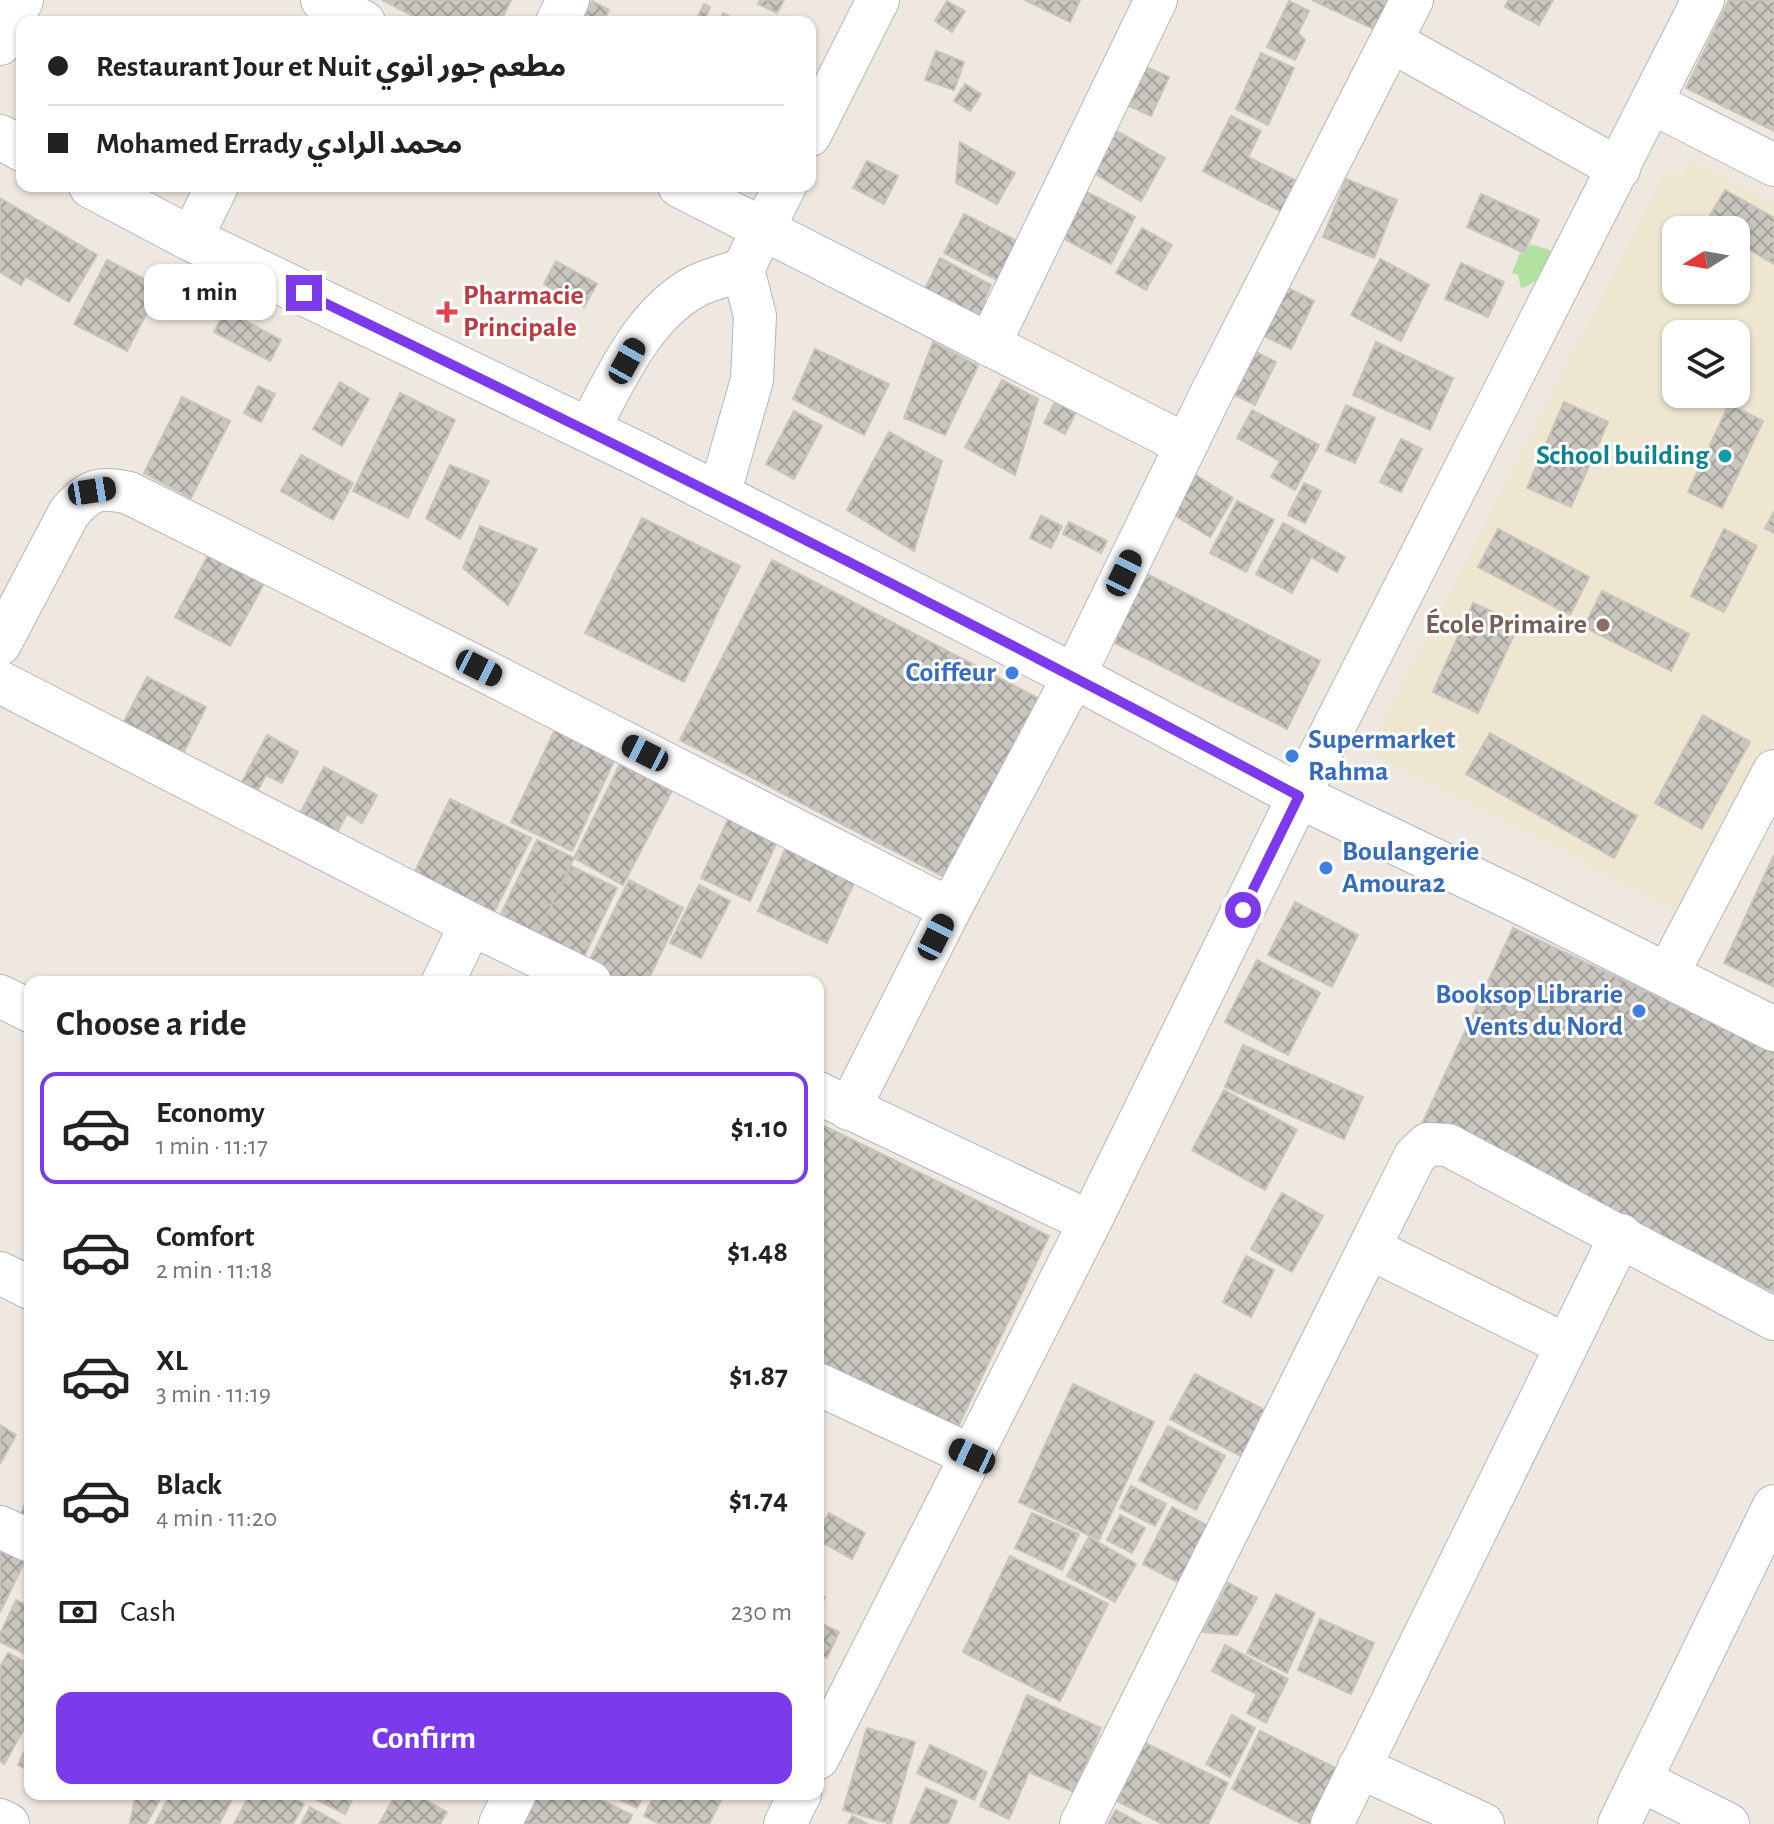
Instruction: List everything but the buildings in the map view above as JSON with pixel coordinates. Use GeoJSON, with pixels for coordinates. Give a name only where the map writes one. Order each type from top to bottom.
{"type":"FeatureCollection","features":[{"type":"Feature","properties":{"kind":"street"},"geometry":{"type":"LineString","coordinates":[[0,44],[22,0]]}},
{"type":"Feature","properties":{"kind":"street"},"geometry":{"type":"LineString","coordinates":[[322,0],[353,16]]}},
{"type":"Feature","properties":{"kind":"street"},"geometry":{"type":"LineString","coordinates":[[816,123],[878,0]]}},
{"type":"Feature","properties":{"kind":"street"},"geometry":{"type":"LineString","coordinates":[[989,345],[1156,0]]}},
{"type":"Feature","properties":{"kind":"street"},"geometry":{"type":"LineString","coordinates":[[1090,1222],[834,1101],[950,909],[1074,676],[1186,445],[1412,0]]}},
{"type":"Feature","properties":{"kind":"street"},"geometry":{"type":"LineString","coordinates":[[824,1730],[832,1693],[972,1456],[1299,796],[1703,0]]}},
{"type":"Feature","properties":{"kind":"street"},"geometry":{"type":"LineString","coordinates":[[1391,41],[1619,169]]}},
{"type":"Feature","properties":{"kind":"street"},"geometry":{"type":"LineString","coordinates":[[1652,103],[1774,165]]}},
{"type":"Feature","properties":{"kind":"street"},"geometry":{"type":"LineString","coordinates":[[102,192],[191,239],[719,495],[1074,676],[1299,796],[1774,1029]]}},
{"type":"Feature","properties":{"kind":"street"},"geometry":{"type":"LineString","coordinates":[[191,239],[214,192]]}},
{"type":"Feature","properties":{"kind":"street"},"geometry":{"type":"LineString","coordinates":[[691,192],[1186,445]]}},
{"type":"Feature","properties":{"kind":"street"},"geometry":{"type":"LineString","coordinates":[[719,495],[752,380],[755,316],[743,269],[782,192]]}},
{"type":"Feature","properties":{"kind":"street"},"geometry":{"type":"LineString","coordinates":[[588,430],[639,338],[667,308],[695,286],[743,269]]}},
{"type":"Feature","properties":{"kind":"street"},"geometry":{"type":"LineString","coordinates":[[0,644],[69,513],[80,500],[92,491],[109,488],[129,493],[950,909]]}},
{"type":"Feature","properties":{"kind":"street"},"geometry":{"type":"LineString","coordinates":[[0,682],[578,976]]}},
{"type":"Feature","properties":{"kind":"street"},"geometry":{"type":"LineString","coordinates":[[1667,975],[1774,771]]}},
{"type":"Feature","properties":{"kind":"street"},"geometry":{"type":"LineString","coordinates":[[446,976],[471,924]]}},
{"type":"Feature","properties":{"kind":"street"},"geometry":{"type":"LineString","coordinates":[[0,996],[24,1008]]}},
{"type":"Feature","properties":{"kind":"street"},"geometry":{"type":"LineString","coordinates":[[1081,1824],[1415,1156],[1428,1144],[1448,1145],[1774,1319]]}},
{"type":"Feature","properties":{"kind":"street"},"geometry":{"type":"LineString","coordinates":[[1332,1824],[1621,1235]]}},
{"type":"Feature","properties":{"kind":"street"},"geometry":{"type":"LineString","coordinates":[[1369,1248],[1566,1345]]}},
{"type":"Feature","properties":{"kind":"street"},"geometry":{"type":"LineString","coordinates":[[0,1273],[24,1285]]}},
{"type":"Feature","properties":{"kind":"street"},"geometry":{"type":"LineString","coordinates":[[824,1387],[972,1456]]}},
{"type":"Feature","properties":{"kind":"street"},"geometry":{"type":"LineString","coordinates":[[1619,1824],[1640,1780],[1761,1566],[1774,1506]]}},
{"type":"Feature","properties":{"kind":"street"},"geometry":{"type":"LineString","coordinates":[[0,1527],[24,1538]]}},
{"type":"Feature","properties":{"kind":"street"},"geometry":{"type":"LineString","coordinates":[[1359,1767],[1483,1824]]}},
{"type":"Feature","properties":{"kind":"street"},"geometry":{"type":"LineString","coordinates":[[1640,1780],[1728,1824]]}},
{"type":"Feature","properties":{"kind":"street"},"geometry":{"type":"LineString","coordinates":[[500,1824],[512,1800]]}},
{"type":"Feature","properties":{"kind":"street"},"geometry":{"type":"LineString","coordinates":[[785,1824],[797,1800]]}},
{"type":"Feature","properties":{"kind":"street"},"geometry":{"type":"LineString","coordinates":[[0,1820],[8,1824]]}},
{"type":"Feature","properties":{"kind":"shaded area","name":"École Primaire"},"geometry":{"type":"Polygon","coordinates":[[[1690,160],[1774,204],[1774,740],[1684,915],[1368,751],[1666,170],[1681,177],[1690,160]]]}},
{"type":"Feature","properties":{"kind":"green space"},"geometry":{"type":"Polygon","coordinates":[[[1530,244],[1550,250],[1548,265],[1543,275],[1521,289],[1518,275],[1512,273],[1520,253],[1524,255],[1530,244]]]}},
{"type":"Feature","properties":{"kind":"place","name":"Pharmacie Principale"},"geometry":{"type":"Point","coordinates":[447,312]}},
{"type":"Feature","properties":{"kind":"place","name":"School building"},"geometry":{"type":"Point","coordinates":[1725,456]}},
{"type":"Feature","properties":{"kind":"place","name":"École Primaire"},"geometry":{"type":"Point","coordinates":[1603,625]}},
{"type":"Feature","properties":{"kind":"place","name":"Coiffeur"},"geometry":{"type":"Point","coordinates":[1012,673]}},
{"type":"Feature","properties":{"kind":"place","name":"Supermarket Rahma"},"geometry":{"type":"Point","coordinates":[1292,756]}},
{"type":"Feature","properties":{"kind":"place","name":"Boulangerie Amoura2"},"geometry":{"type":"Point","coordinates":[1326,868]}},
{"type":"Feature","properties":{"kind":"place","name":"Booksop Librarie Vents du Nord"},"geometry":{"type":"Point","coordinates":[1639,1011]}},
{"type":"Feature","properties":{"kind":"route"},"geometry":{"type":"LineString","coordinates":[[304,293],[747,509],[1074,676],[1299,796],[1243,910]]}}]}
